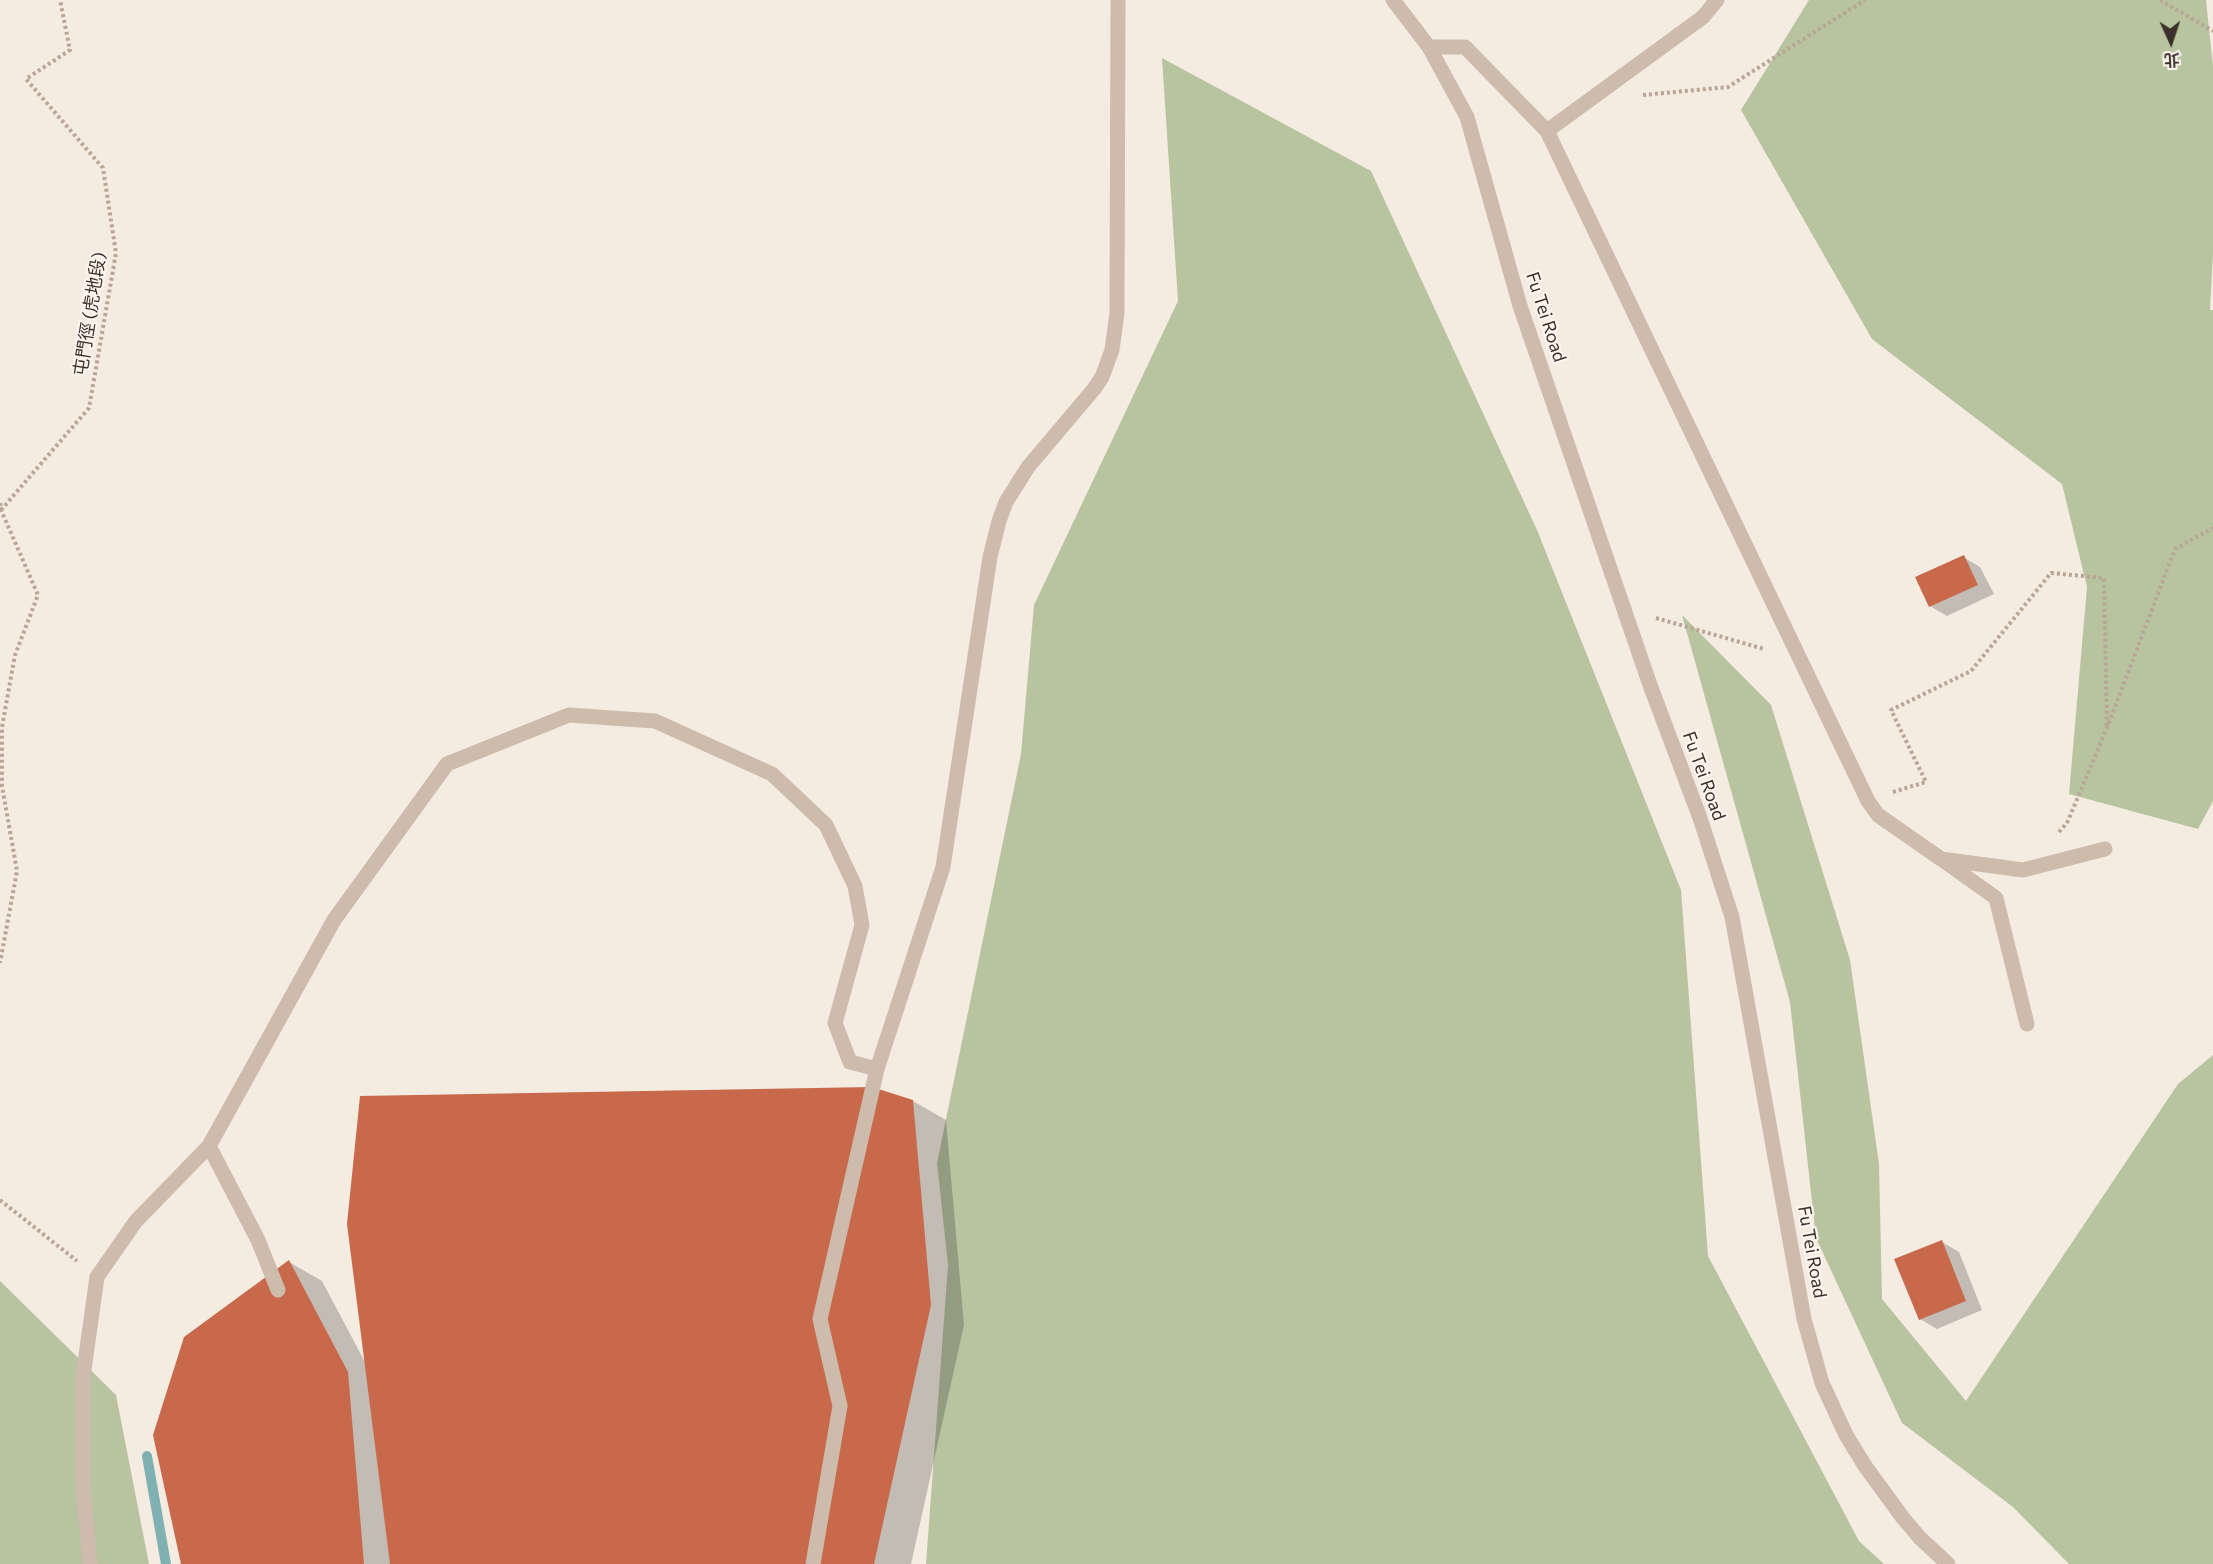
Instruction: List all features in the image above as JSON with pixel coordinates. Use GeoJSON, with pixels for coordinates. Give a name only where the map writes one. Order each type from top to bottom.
{"type":"FeatureCollection","features":[{"type":"Feature","properties":{"kind":"street"},"geometry":{"type":"LineString","coordinates":[[813,1564],[840,1406],[820,1319],[878,1069],[943,867],[990,557],[999,520],[1006,502],[1028,467],[1094,389],[1102,376],[1112,350],[1117,313],[1118,0]]}},
{"type":"Feature","properties":{"kind":"street","name":"Fu Tei Road"},"geometry":{"type":"LineString","coordinates":[[1393,0],[1429,47],[1467,117],[1520,306],[1700,818],[1732,917],[1804,1319],[1820,1375],[1846,1435],[1865,1466],[1908,1524],[1948,1564]]}},
{"type":"Feature","properties":{"kind":"street"},"geometry":{"type":"LineString","coordinates":[[1703,17],[1705,0]]}},
{"type":"Feature","properties":{"kind":"street"},"geometry":{"type":"LineString","coordinates":[[1547,131],[1703,17],[1717,0]]}},
{"type":"Feature","properties":{"kind":"street"},"geometry":{"type":"LineString","coordinates":[[1429,47],[1465,47],[1547,131],[1868,801],[1878,815],[1996,898],[2027,1023]]}},
{"type":"Feature","properties":{"kind":"street"},"geometry":{"type":"LineString","coordinates":[[90,1564],[83,1485],[83,1377],[98,1277],[136,1221],[209,1146],[334,920],[447,764],[569,715],[655,721],[772,774],[826,825],[855,886],[862,925],[835,1023],[850,1062],[878,1069]]}},
{"type":"Feature","properties":{"kind":"street"},"geometry":{"type":"LineString","coordinates":[[1941,859],[2024,870],[2105,849]]}},
{"type":"Feature","properties":{"kind":"street"},"geometry":{"type":"LineString","coordinates":[[209,1146],[258,1239],[278,1290]]}},
{"type":"Feature","properties":{"kind":"path","name":"屯門徑 (虎地段)"},"geometry":{"type":"LineString","coordinates":[[1,510],[89,408],[116,254],[103,168],[26,79],[70,50],[60,0]]}},
{"type":"Feature","properties":{"kind":"path"},"geometry":{"type":"LineString","coordinates":[[1634,96],[1728,87],[1865,0]]}},
{"type":"Feature","properties":{"kind":"path"},"geometry":{"type":"LineString","coordinates":[[2160,0],[2213,31]]}},
{"type":"Feature","properties":{"kind":"path"},"geometry":{"type":"LineString","coordinates":[[0,503],[38,596],[15,655],[2,727],[2,786],[17,871],[0,963]]}},
{"type":"Feature","properties":{"kind":"path"},"geometry":{"type":"LineString","coordinates":[[2024,870],[2067,823],[2107,728],[2175,549],[2213,528]]}},
{"type":"Feature","properties":{"kind":"path"},"geometry":{"type":"LineString","coordinates":[[1868,801],[1926,782],[1891,710],[1971,671],[2051,573],[2104,578],[2107,728]]}},
{"type":"Feature","properties":{"kind":"path"},"geometry":{"type":"LineString","coordinates":[[1625,609],[1800,660]]}},
{"type":"Feature","properties":{"kind":"path"},"geometry":{"type":"LineString","coordinates":[[0,1200],[98,1277]]}},
{"type":"Feature","properties":{"kind":"green space"},"geometry":{"type":"Polygon","coordinates":[[[1809,0],[2206,0],[2213,66],[2213,253],[2210,310],[2213,310],[2213,801],[2198,829],[2069,794],[2087,587],[2062,484],[1872,339],[1741,110],[1809,0]]]}},
{"type":"Feature","properties":{"kind":"green space"},"geometry":{"type":"Polygon","coordinates":[[[1162,58],[1371,171],[1537,530],[1681,890],[1708,1256],[1859,1541],[1884,1564],[926,1564],[948,1265],[937,1163],[1021,754],[1034,605],[1178,301],[1162,58]]]}},
{"type":"Feature","properties":{"kind":"green space"},"geometry":{"type":"Polygon","coordinates":[[[1682,615],[1771,705],[1850,960],[1879,1164],[1882,1299],[1966,1401],[2178,1084],[2213,1055],[2213,1564],[2069,1564],[2013,1507],[1902,1423],[1816,1238],[1790,1002],[1682,615]]]}},
{"type":"Feature","properties":{"kind":"green space"},"geometry":{"type":"Polygon","coordinates":[[[0,1281],[116,1395],[149,1564],[0,1564],[0,1281]]]}},
{"type":"Feature","properties":{"kind":"building"},"geometry":{"type":"Polygon","coordinates":[[[1964,555],[1978,585],[1929,607],[1915,577],[1964,555]]]}},
{"type":"Feature","properties":{"kind":"building"},"geometry":{"type":"Polygon","coordinates":[[[872,1087],[913,1100],[931,1305],[874,1564],[390,1564],[347,1224],[360,1096],[872,1087]]]}},
{"type":"Feature","properties":{"kind":"building"},"geometry":{"type":"Polygon","coordinates":[[[1942,1240],[1966,1301],[1919,1320],[1894,1259],[1942,1240]]]}},
{"type":"Feature","properties":{"kind":"building"},"geometry":{"type":"Polygon","coordinates":[[[289,1260],[348,1372],[364,1564],[181,1564],[153,1435],[184,1337],[289,1260]]]}},
{"type":"Feature","properties":{"kind":"waterway"},"geometry":{"type":"LineString","coordinates":[[147,1456],[166,1564]]}}]}
